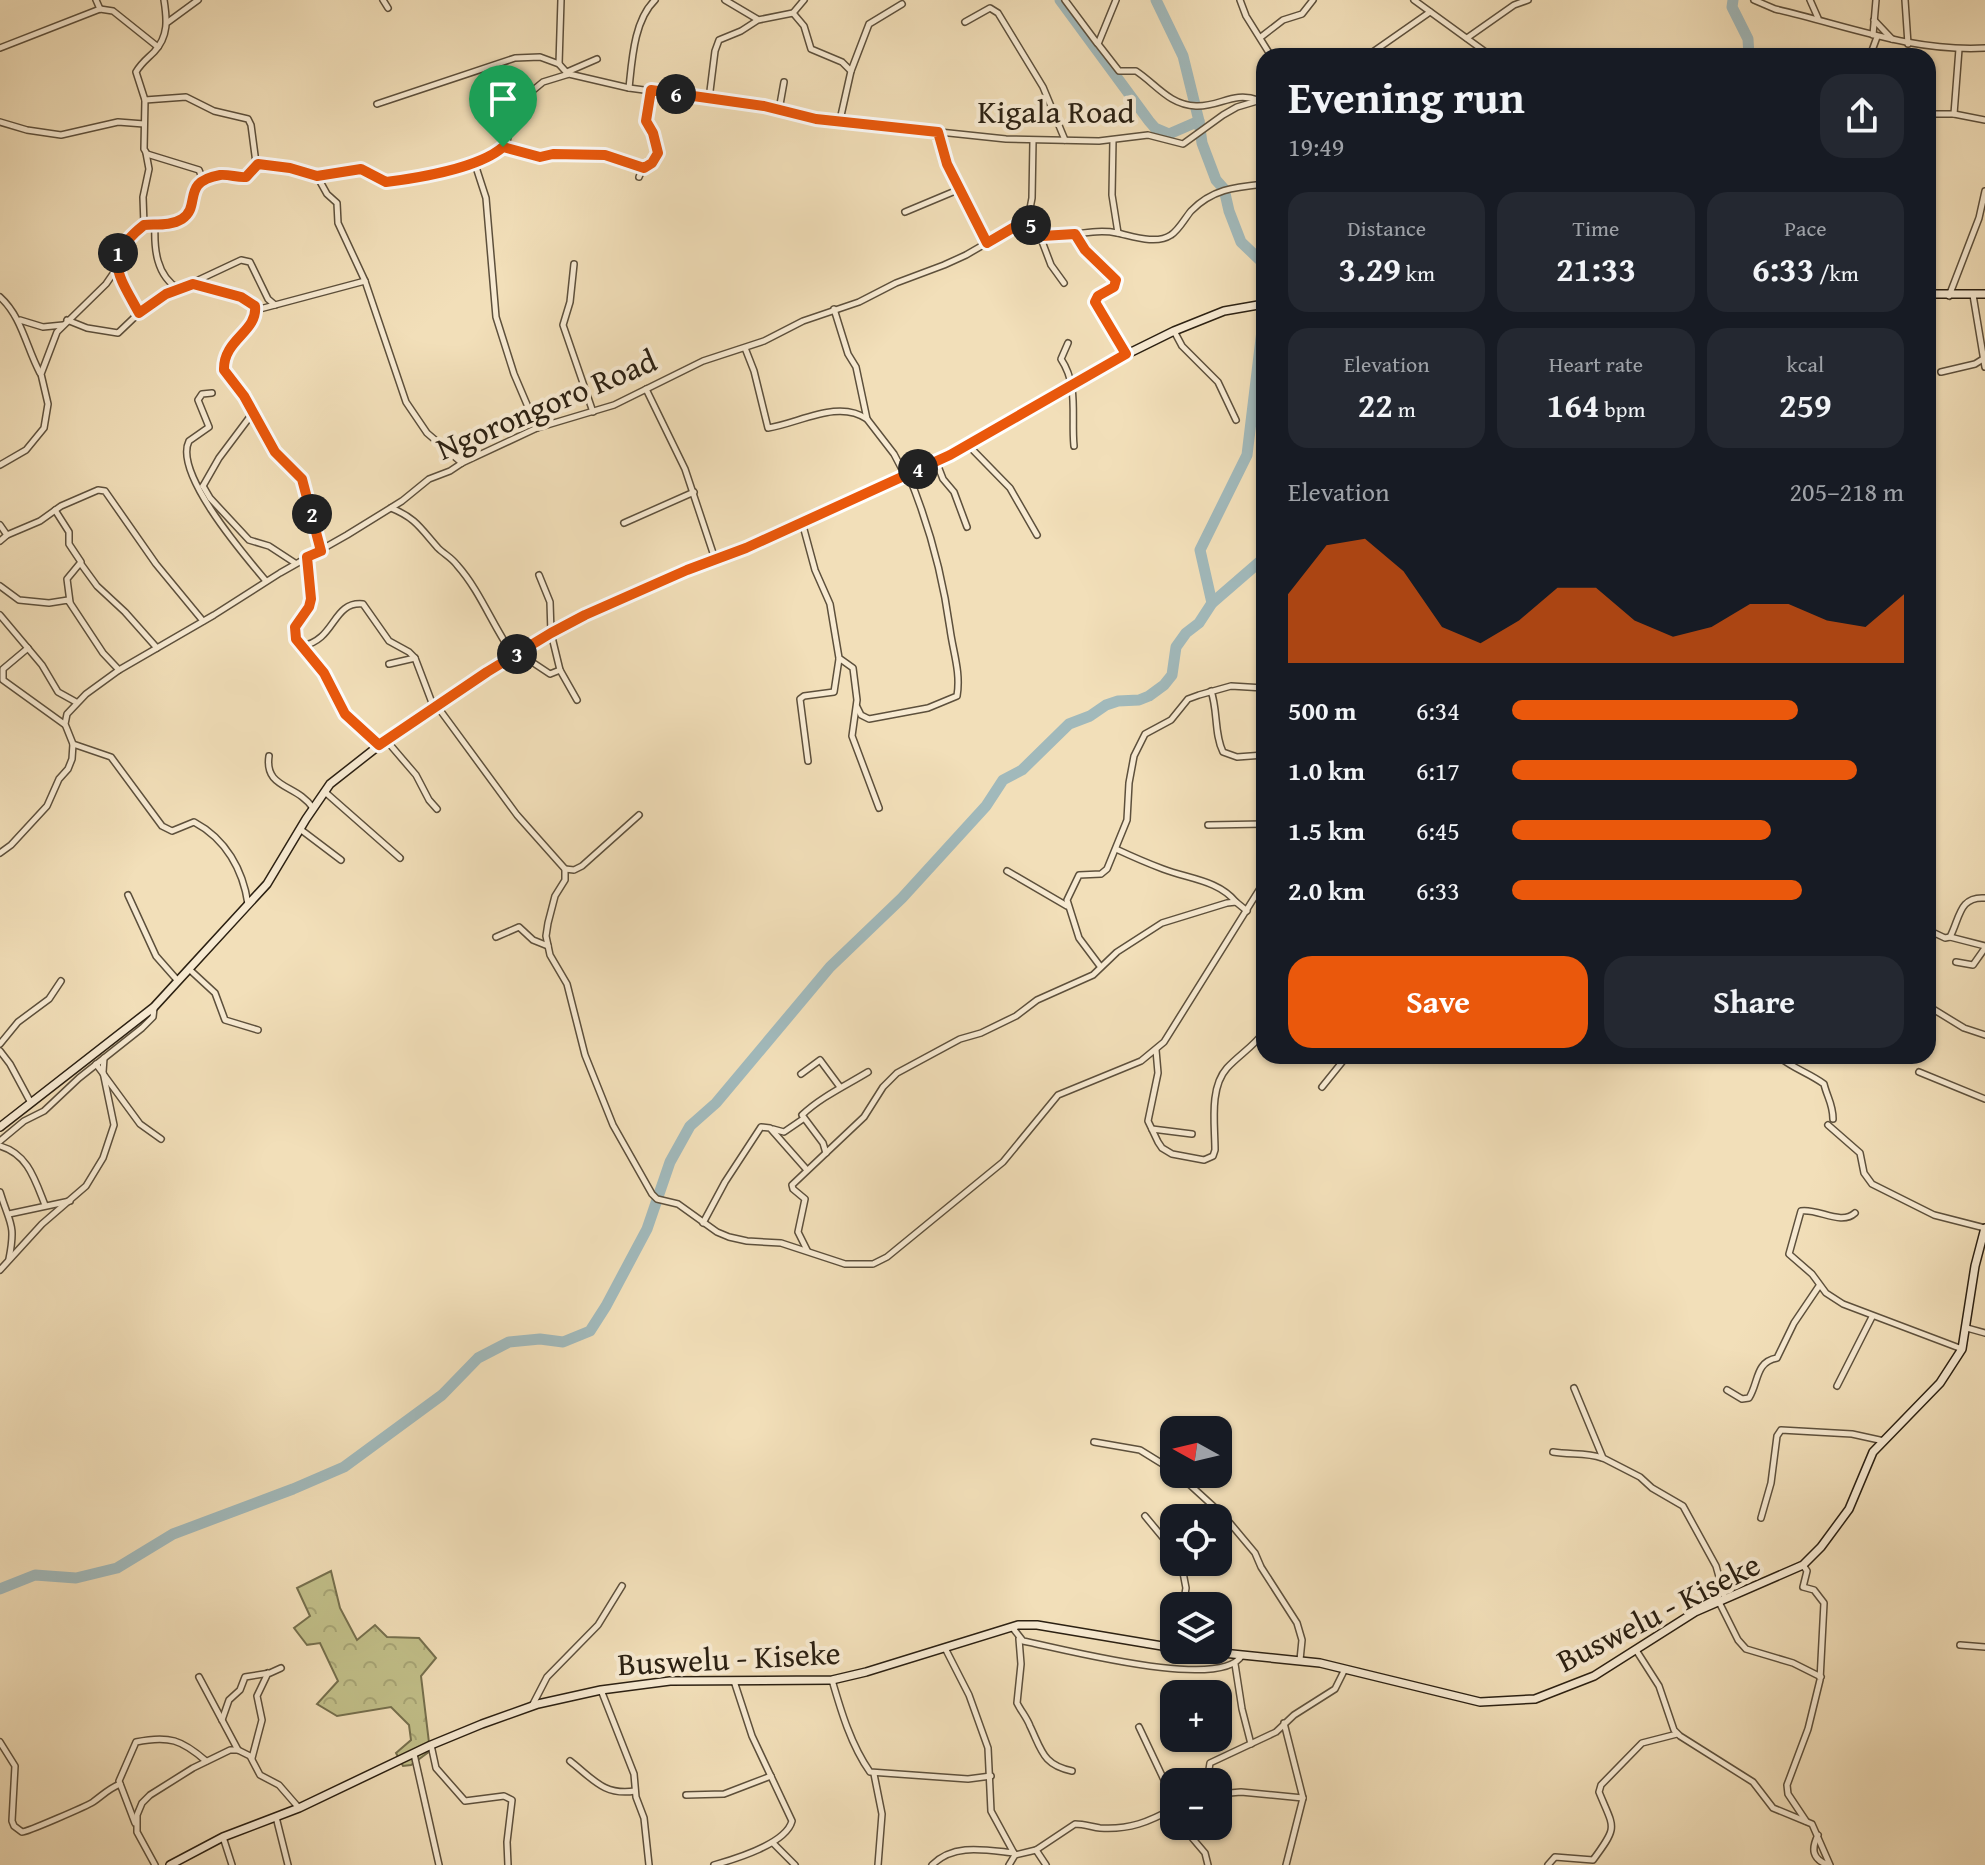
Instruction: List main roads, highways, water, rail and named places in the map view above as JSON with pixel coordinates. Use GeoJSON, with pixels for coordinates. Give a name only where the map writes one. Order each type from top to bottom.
{"type":"FeatureCollection","features":[{"type":"Feature","properties":{"kind":"main road"},"geometry":{"type":"LineString","coordinates":[[1936,295],[1985,294]]}},
{"type":"Feature","properties":{"kind":"main road"},"geometry":{"type":"LineString","coordinates":[[0,1127],[154,1007],[278,869],[325,792],[347,769],[435,707],[551,633],[585,615],[936,461],[1126,354],[1174,331],[1224,311],[1256,305]]}},
{"type":"Feature","properties":{"kind":"main road","name":"Buswelu - Kiseke"},"geometry":{"type":"LineString","coordinates":[[1232,1653],[1300,1660],[1480,1702],[1535,1699],[1594,1676],[1695,1612],[1803,1565],[1821,1547],[1849,1509],[1866,1462],[1940,1383],[1962,1349],[1975,1266],[1985,1228]]}},
{"type":"Feature","properties":{"kind":"main road","name":"Buswelu - Kiseke"},"geometry":{"type":"LineString","coordinates":[[170,1865],[223,1837],[299,1808],[482,1724],[532,1707],[601,1690],[670,1681],[832,1680],[1012,1627],[1037,1625],[1160,1646]]}},
{"type":"Feature","properties":{"kind":"waterway"},"geometry":{"type":"LineString","coordinates":[[1060,0],[1155,128],[1169,134],[1199,121],[1202,143],[1216,180],[1224,189],[1241,242],[1256,256]]}},
{"type":"Feature","properties":{"kind":"waterway"},"geometry":{"type":"LineString","coordinates":[[1156,0],[1183,56],[1199,121]]}},
{"type":"Feature","properties":{"kind":"waterway"},"geometry":{"type":"LineString","coordinates":[[1733,0],[1732,7],[1748,39],[1749,48]]}},
{"type":"Feature","properties":{"kind":"waterway"},"geometry":{"type":"LineString","coordinates":[[1212,603],[1200,550],[1247,455],[1256,380]]}},
{"type":"Feature","properties":{"kind":"waterway"},"geometry":{"type":"LineString","coordinates":[[0,1589],[35,1575],[76,1578],[117,1568],[173,1534],[344,1467],[442,1395],[478,1358],[509,1342],[540,1339],[563,1342],[590,1331],[647,1229],[670,1162],[690,1126],[716,1103],[830,967],[902,898],[986,806],[1003,780],[1022,770],[1069,724],[1090,716],[1106,705],[1149,696],[1164,685],[1172,675],[1176,647],[1186,633],[1199,623],[1212,603],[1256,565]]}}]}
